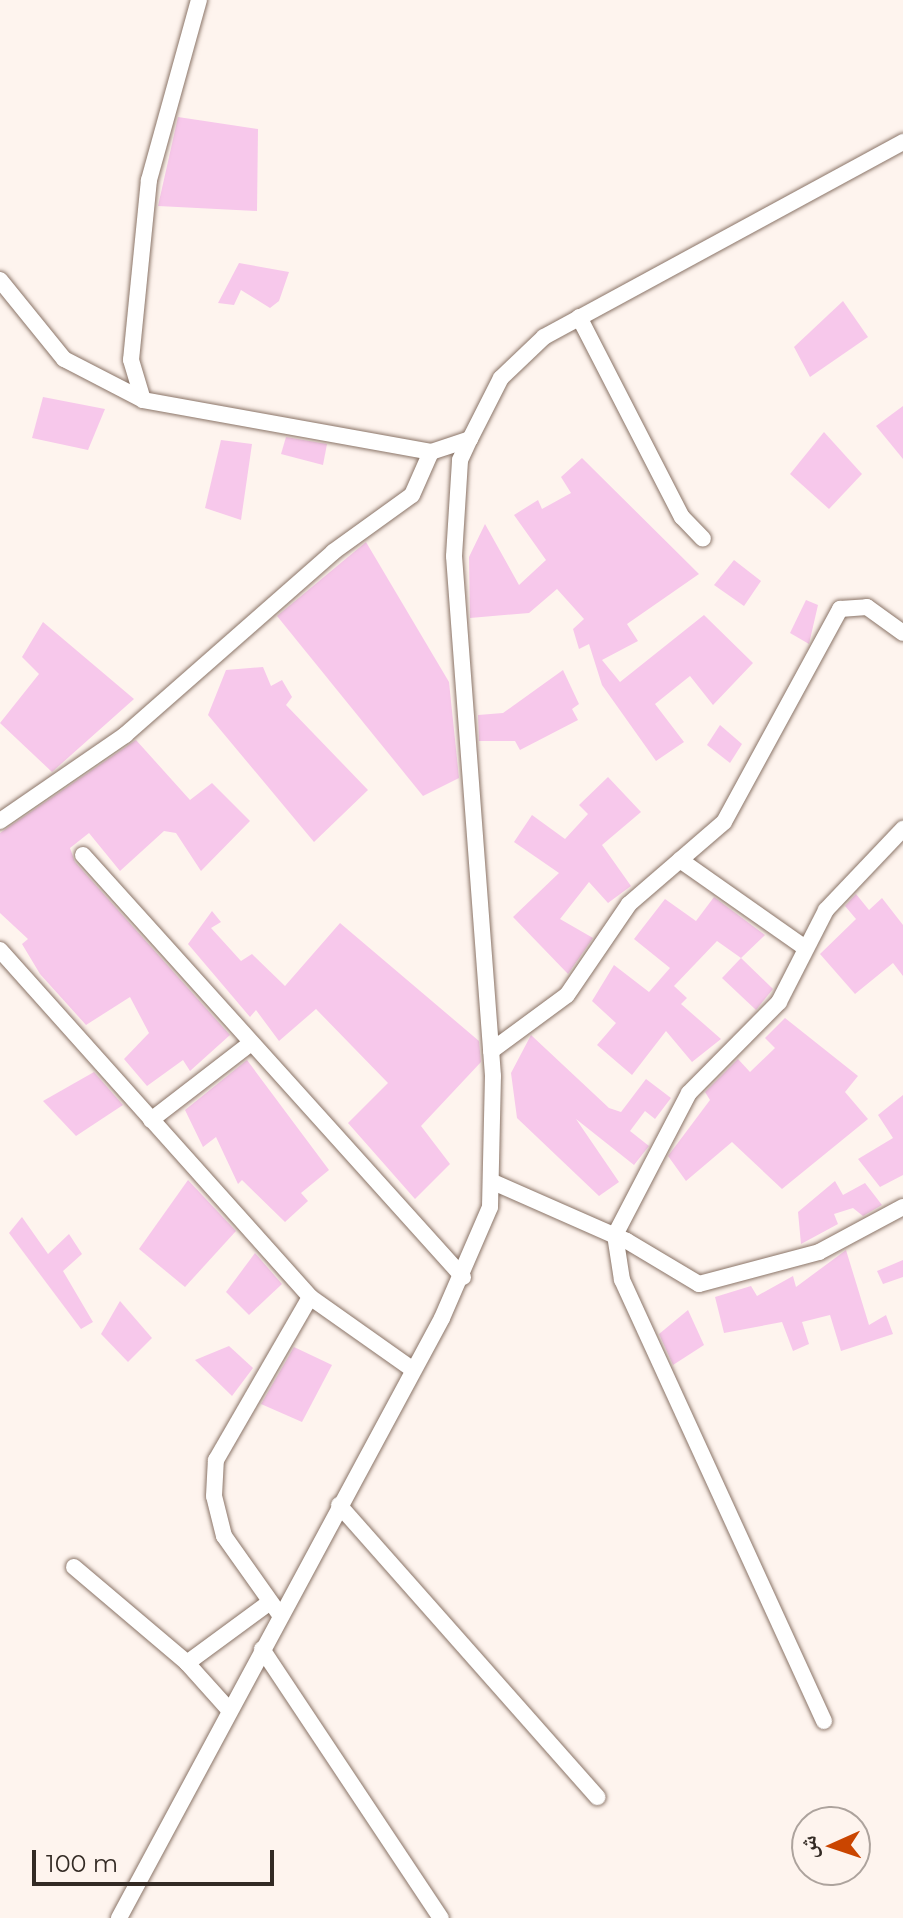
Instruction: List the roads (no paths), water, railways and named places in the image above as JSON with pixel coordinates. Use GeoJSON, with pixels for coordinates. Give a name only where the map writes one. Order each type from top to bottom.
{"type":"FeatureCollection","features":[{"type":"Feature","properties":{"kind":"street"},"geometry":{"type":"LineString","coordinates":[[143,400],[131,360],[149,180],[199,0]]}},
{"type":"Feature","properties":{"kind":"street"},"geometry":{"type":"LineString","coordinates":[[119,1918],[262,1649],[275,1608],[339,1505],[463,1277],[483,1233],[493,1182],[491,1051],[454,556],[460,460],[501,378],[579,317],[903,142]]}},
{"type":"Feature","properties":{"kind":"street"},"geometry":{"type":"LineString","coordinates":[[0,280],[64,359],[143,400],[431,452],[470,439]]}},
{"type":"Feature","properties":{"kind":"street"},"geometry":{"type":"LineString","coordinates":[[579,317],[669,494],[703,539]]}},
{"type":"Feature","properties":{"kind":"street"},"geometry":{"type":"LineString","coordinates":[[0,821],[125,735],[333,552],[412,495],[431,452]]}},
{"type":"Feature","properties":{"kind":"street"},"geometry":{"type":"LineString","coordinates":[[491,1051],[567,995],[629,904],[724,822],[840,609],[867,607],[903,633]]}},
{"type":"Feature","properties":{"kind":"street"},"geometry":{"type":"LineString","coordinates":[[824,1721],[622,1280],[615,1235],[689,1093],[779,1002],[826,910],[903,829]]}},
{"type":"Feature","properties":{"kind":"street"},"geometry":{"type":"LineString","coordinates":[[83,855],[463,1277]]}},
{"type":"Feature","properties":{"kind":"street"},"geometry":{"type":"LineString","coordinates":[[680,860],[805,948]]}},
{"type":"Feature","properties":{"kind":"street"},"geometry":{"type":"LineString","coordinates":[[0,950],[310,1297],[412,1369]]}},
{"type":"Feature","properties":{"kind":"street"},"geometry":{"type":"LineString","coordinates":[[151,1120],[251,1043]]}},
{"type":"Feature","properties":{"kind":"street"},"geometry":{"type":"LineString","coordinates":[[493,1182],[615,1235],[684,1280],[720,1283],[819,1252],[903,1207]]}},
{"type":"Feature","properties":{"kind":"street"},"geometry":{"type":"LineString","coordinates":[[275,1608],[224,1536],[214,1496],[216,1460],[310,1297]]}},
{"type":"Feature","properties":{"kind":"street"},"geometry":{"type":"LineString","coordinates":[[339,1505],[597,1797]]}},
{"type":"Feature","properties":{"kind":"street"},"geometry":{"type":"LineString","coordinates":[[74,1567],[187,1663],[230,1711]]}},
{"type":"Feature","properties":{"kind":"street"},"geometry":{"type":"LineString","coordinates":[[187,1663],[275,1608]]}},
{"type":"Feature","properties":{"kind":"street"},"geometry":{"type":"LineString","coordinates":[[262,1649],[441,1918]]}}]}
